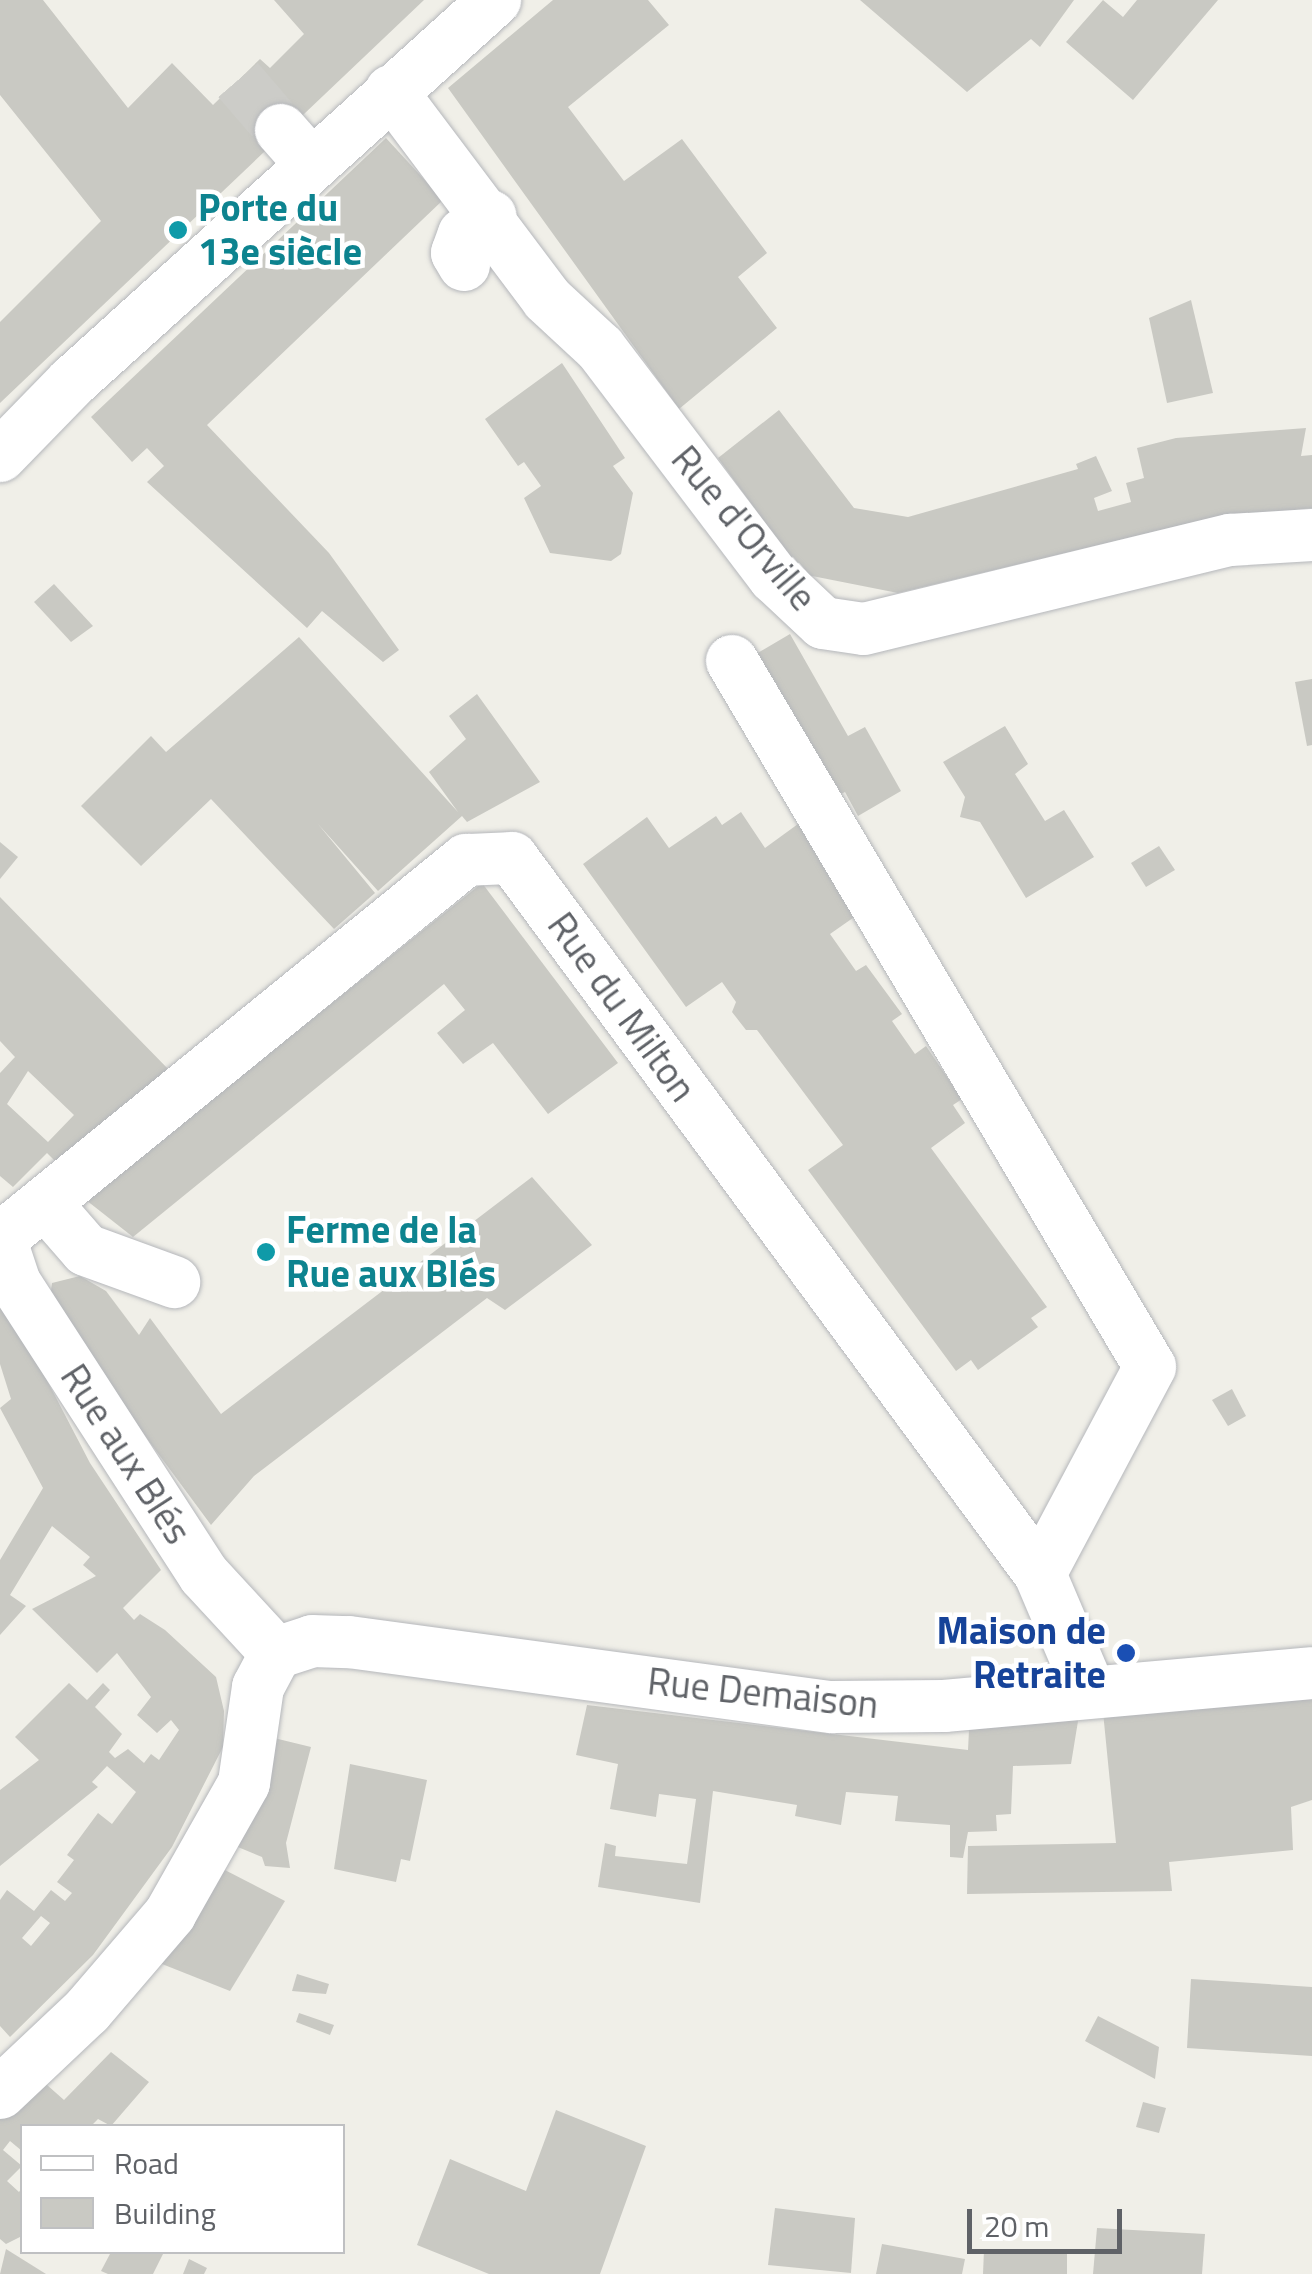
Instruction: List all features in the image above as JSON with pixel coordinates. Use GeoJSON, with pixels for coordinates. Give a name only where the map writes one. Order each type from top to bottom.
{"type":"FeatureCollection","features":[{"type":"Feature","properties":{"kind":"street"},"geometry":{"type":"LineString","coordinates":[[0,456],[296,147],[392,90],[495,0]]}},
{"type":"Feature","properties":{"kind":"street","name":"Rue d'Orville"},"geometry":{"type":"LineString","coordinates":[[392,90],[490,216],[547,299],[600,348],[774,577],[823,622],[864,629],[1230,540],[1312,535]]}},
{"type":"Feature","properties":{"kind":"street"},"geometry":{"type":"LineString","coordinates":[[464,265],[458,254],[464,234],[490,216]]}},
{"type":"Feature","properties":{"kind":"street"},"geometry":{"type":"LineString","coordinates":[[732,661],[1150,1367],[1040,1574]]}},
{"type":"Feature","properties":{"kind":"street","name":"Rue du Milton"},"geometry":{"type":"LineString","coordinates":[[0,1239],[466,860],[512,858],[1040,1574],[1090,1692]]}},
{"type":"Feature","properties":{"kind":"street"},"geometry":{"type":"LineString","coordinates":[[45,1203],[86,1250],[174,1282]]}},
{"type":"Feature","properties":{"kind":"street","name":"Rue aux Blés"},"geometry":{"type":"LineString","coordinates":[[0,1239],[16,1283],[204,1574],[276,1653]]}},
{"type":"Feature","properties":{"kind":"street","name":"Rue Demaison"},"geometry":{"type":"LineString","coordinates":[[276,1653],[312,1641],[349,1642],[832,1708],[944,1706],[1312,1673]]}},
{"type":"Feature","properties":{"kind":"street"},"geometry":{"type":"LineString","coordinates":[[0,2093],[87,2011],[170,1914],[244,1783],[258,1687],[276,1653]]}},
{"type":"Feature","properties":{"kind":"building"},"geometry":{"type":"Polygon","coordinates":[[[0,0],[43,0],[128,108],[172,63],[213,105],[260,59],[270,68],[304,34],[274,0],[424,0],[0,403],[0,322],[101,221],[0,95],[0,0]]]}},
{"type":"Feature","properties":{"kind":"building"},"geometry":{"type":"Polygon","coordinates":[[[553,0],[648,0],[669,25],[568,107],[624,181],[682,139],[767,253],[738,277],[777,328],[679,409],[448,88],[553,0]]]}},
{"type":"Feature","properties":{"kind":"building"},"geometry":{"type":"Polygon","coordinates":[[[860,0],[1074,0],[1040,47],[1031,39],[967,92],[860,0]]]}},
{"type":"Feature","properties":{"kind":"building"},"geometry":{"type":"Polygon","coordinates":[[[1103,0],[1123,17],[1137,0],[1218,0],[1133,100],[1066,42],[1103,0]]]}},
{"type":"Feature","properties":{"kind":"building"},"geometry":{"type":"Polygon","coordinates":[[[386,138],[443,200],[207,425],[329,553],[399,650],[383,662],[322,611],[307,628],[147,482],[164,466],[147,448],[132,462],[91,417],[386,138]]]}},
{"type":"Feature","properties":{"kind":"building"},"geometry":{"type":"Polygon","coordinates":[[[1191,300],[1213,393],[1167,403],[1149,318],[1191,300]]]}},
{"type":"Feature","properties":{"kind":"building"},"geometry":{"type":"Polygon","coordinates":[[[562,363],[625,458],[613,466],[633,493],[621,554],[611,561],[550,553],[524,498],[541,486],[524,462],[518,466],[485,419],[562,363]]]}},
{"type":"Feature","properties":{"kind":"building"},"geometry":{"type":"Polygon","coordinates":[[[779,410],[854,508],[908,517],[1078,469],[1076,464],[1096,456],[1112,491],[1094,498],[1098,511],[1131,502],[1126,483],[1144,478],[1137,448],[1176,438],[1306,428],[1301,456],[1312,455],[1312,508],[1194,522],[898,593],[802,574],[718,458],[779,410]]]}},
{"type":"Feature","properties":{"kind":"building"},"geometry":{"type":"Polygon","coordinates":[[[54,584],[93,626],[71,642],[34,602],[54,584]]]}},
{"type":"Feature","properties":{"kind":"building"},"geometry":{"type":"Polygon","coordinates":[[[790,634],[848,736],[865,727],[901,791],[858,816],[845,792],[839,795],[756,654],[790,634]]]}},
{"type":"Feature","properties":{"kind":"building"},"geometry":{"type":"Polygon","coordinates":[[[299,637],[458,812],[429,772],[466,739],[449,716],[477,694],[540,782],[467,822],[462,816],[378,891],[318,824],[375,893],[334,929],[211,799],[141,866],[81,806],[151,736],[166,752],[299,637]]]}},
{"type":"Feature","properties":{"kind":"building"},"geometry":{"type":"Polygon","coordinates":[[[1312,679],[1312,745],[1307,746],[1295,682],[1312,679]]]}},
{"type":"Feature","properties":{"kind":"building"},"geometry":{"type":"Polygon","coordinates":[[[1005,726],[1028,764],[1015,774],[1045,821],[1064,810],[1094,857],[1026,898],[980,822],[960,817],[965,797],[943,762],[1005,726]]]}},
{"type":"Feature","properties":{"kind":"building"},"geometry":{"type":"Polygon","coordinates":[[[741,812],[765,848],[798,824],[860,913],[830,934],[856,971],[866,965],[902,1014],[892,1021],[915,1054],[926,1046],[962,1099],[953,1105],[965,1123],[931,1148],[1047,1307],[1031,1318],[1038,1327],[978,1370],[971,1360],[956,1371],[808,1170],[843,1145],[757,1030],[746,1030],[732,1012],[736,1002],[722,982],[686,1007],[583,864],[647,817],[669,848],[716,816],[722,825],[741,812]]]}},
{"type":"Feature","properties":{"kind":"building"},"geometry":{"type":"Polygon","coordinates":[[[0,842],[18,857],[0,879],[0,842]]]}},
{"type":"Feature","properties":{"kind":"building"},"geometry":{"type":"Polygon","coordinates":[[[1159,846],[1175,870],[1146,887],[1131,863],[1159,846]]]}},
{"type":"Feature","properties":{"kind":"building"},"geometry":{"type":"Polygon","coordinates":[[[482,883],[618,1063],[548,1114],[493,1043],[463,1064],[437,1033],[465,1010],[444,984],[133,1237],[86,1200],[482,883]]]}},
{"type":"Feature","properties":{"kind":"building"},"geometry":{"type":"Polygon","coordinates":[[[0,897],[172,1073],[64,1170],[47,1153],[13,1187],[0,1176],[0,1073],[15,1057],[0,1041],[0,897]],[[28,1071],[7,1104],[48,1142],[74,1115],[28,1071]]]}},
{"type":"Feature","properties":{"kind":"building"},"geometry":{"type":"Polygon","coordinates":[[[532,1177],[592,1245],[505,1310],[487,1298],[254,1476],[211,1525],[49,1306],[52,1283],[80,1276],[106,1291],[139,1335],[150,1318],[221,1414],[532,1177]]]}},
{"type":"Feature","properties":{"kind":"building"},"geometry":{"type":"Polygon","coordinates":[[[0,1290],[90,1463],[161,1570],[123,1608],[134,1620],[140,1614],[165,1630],[216,1677],[224,1711],[223,1747],[172,1847],[93,1955],[10,2037],[0,2026],[0,1900],[7,1890],[34,1911],[51,1890],[65,1901],[72,1893],[57,1882],[74,1860],[67,1855],[98,1813],[112,1824],[136,1792],[107,1766],[92,1782],[98,1787],[0,1866],[0,1790],[39,1760],[15,1737],[69,1683],[87,1700],[103,1683],[110,1690],[95,1707],[122,1734],[109,1752],[115,1758],[128,1749],[144,1763],[151,1754],[159,1760],[179,1730],[171,1720],[157,1733],[137,1715],[151,1697],[117,1653],[97,1673],[32,1609],[96,1576],[83,1565],[90,1557],[52,1526],[10,1595],[26,1606],[0,1635],[0,1560],[43,1488],[0,1408],[11,1399],[0,1364],[0,1290]],[[41,1916],[22,1938],[31,1946],[50,1923],[41,1916]]]}},
{"type":"Feature","properties":{"kind":"building"},"geometry":{"type":"Polygon","coordinates":[[[1232,1389],[1246,1416],[1228,1426],[1212,1400],[1232,1389]]]}},
{"type":"Feature","properties":{"kind":"building"},"geometry":{"type":"Polygon","coordinates":[[[1312,1699],[1312,1800],[1291,1807],[1293,1850],[1169,1862],[1172,1891],[967,1894],[968,1846],[1116,1843],[1103,1712],[1312,1699]]]}},
{"type":"Feature","properties":{"kind":"building"},"geometry":{"type":"Polygon","coordinates":[[[587,1705],[968,1750],[969,1730],[1079,1715],[1071,1764],[1013,1766],[1011,1814],[996,1815],[997,1831],[968,1832],[963,1858],[950,1857],[950,1825],[895,1821],[898,1796],[846,1792],[841,1825],[795,1816],[797,1805],[713,1791],[700,1903],[598,1887],[605,1843],[616,1846],[615,1856],[687,1864],[696,1799],[659,1794],[656,1817],[610,1809],[618,1764],[576,1755],[587,1705]]]}},
{"type":"Feature","properties":{"kind":"building"},"geometry":{"type":"Polygon","coordinates":[[[274,1738],[311,1747],[286,1843],[290,1868],[265,1866],[262,1857],[233,1845],[274,1738]]]}},
{"type":"Feature","properties":{"kind":"building"},"geometry":{"type":"Polygon","coordinates":[[[350,1764],[427,1780],[410,1861],[401,1859],[396,1882],[334,1869],[350,1764]]]}},
{"type":"Feature","properties":{"kind":"building"},"geometry":{"type":"Polygon","coordinates":[[[221,1868],[285,1901],[230,1991],[157,1962],[221,1868]]]}},
{"type":"Feature","properties":{"kind":"building"},"geometry":{"type":"Polygon","coordinates":[[[297,1974],[329,1984],[326,1994],[292,1991],[297,1974]]]}},
{"type":"Feature","properties":{"kind":"building"},"geometry":{"type":"Polygon","coordinates":[[[1191,1979],[1312,1987],[1312,2056],[1187,2048],[1191,1979]]]}},
{"type":"Feature","properties":{"kind":"building"},"geometry":{"type":"Polygon","coordinates":[[[299,2013],[334,2025],[330,2035],[296,2022],[299,2013]]]}},
{"type":"Feature","properties":{"kind":"building"},"geometry":{"type":"Polygon","coordinates":[[[1098,2016],[1159,2047],[1155,2079],[1085,2041],[1098,2016]]]}},
{"type":"Feature","properties":{"kind":"building"},"geometry":{"type":"Polygon","coordinates":[[[111,2052],[149,2082],[113,2124],[98,2119],[93,2124],[20,2124],[20,2149],[10,2141],[3,2150],[20,2164],[7,2181],[20,2191],[20,2237],[6,2244],[0,2239],[0,2117],[38,2077],[64,2100],[111,2052]]]}},
{"type":"Feature","properties":{"kind":"building"},"geometry":{"type":"Polygon","coordinates":[[[1143,2102],[1166,2108],[1159,2133],[1136,2127],[1143,2102]]]}},
{"type":"Feature","properties":{"kind":"building"},"geometry":{"type":"Polygon","coordinates":[[[556,2110],[646,2146],[600,2274],[489,2274],[417,2245],[450,2159],[526,2191],[556,2110]]]}},
{"type":"Feature","properties":{"kind":"building"},"geometry":{"type":"Polygon","coordinates":[[[775,2208],[855,2218],[851,2273],[768,2265],[775,2208]]]}},
{"type":"Feature","properties":{"kind":"building"},"geometry":{"type":"Polygon","coordinates":[[[1097,2228],[1205,2234],[1202,2274],[1093,2274],[1097,2228]]]}},
{"type":"Feature","properties":{"kind":"building"},"geometry":{"type":"Polygon","coordinates":[[[882,2244],[965,2259],[962,2274],[876,2274],[882,2244]]]}},
{"type":"Feature","properties":{"kind":"building"},"geometry":{"type":"Polygon","coordinates":[[[6,2249],[46,2274],[0,2274],[6,2249]]]}},
{"type":"Feature","properties":{"kind":"building"},"geometry":{"type":"Polygon","coordinates":[[[984,2250],[1067,2250],[1067,2274],[983,2274],[984,2250]]]}},
{"type":"Feature","properties":{"kind":"building"},"geometry":{"type":"Polygon","coordinates":[[[110,2254],[163,2254],[153,2274],[101,2271],[110,2254]]]}},
{"type":"Feature","properties":{"kind":"building"},"geometry":{"type":"Polygon","coordinates":[[[189,2259],[207,2268],[204,2274],[183,2274],[189,2259]]]}},
{"type":"Feature","properties":{"kind":"tunnel"},"geometry":{"type":"LineString","coordinates":[[238,80],[281,130]]}},
{"type":"Feature","properties":{"kind":"place","name":"Porte du 13e siècle"},"geometry":{"type":"Point","coordinates":[178,230]}},
{"type":"Feature","properties":{"kind":"place","name":"Ferme de la Rue aux Blés"},"geometry":{"type":"Point","coordinates":[266,1252]}},
{"type":"Feature","properties":{"kind":"place","name":"Maison de Retraite"},"geometry":{"type":"Point","coordinates":[1126,1653]}}]}
